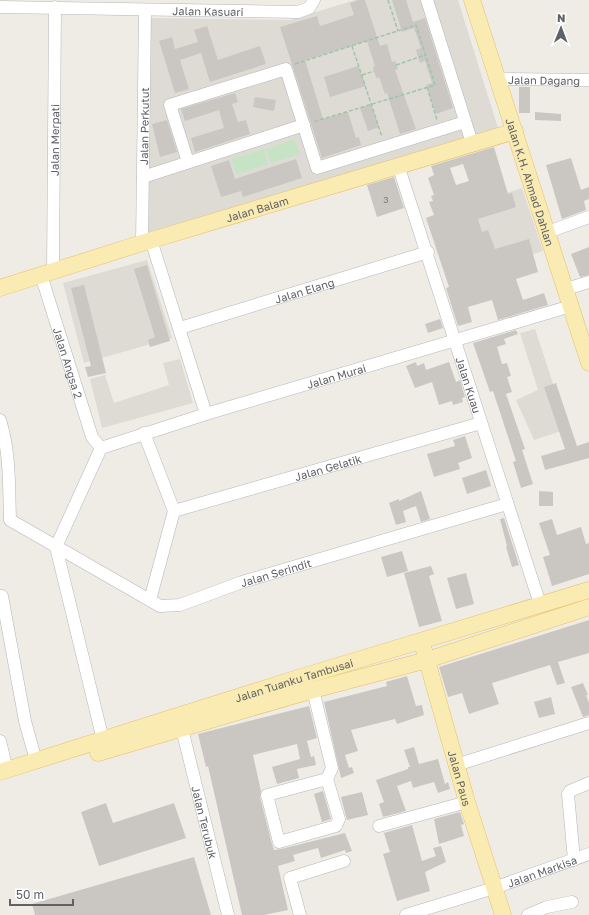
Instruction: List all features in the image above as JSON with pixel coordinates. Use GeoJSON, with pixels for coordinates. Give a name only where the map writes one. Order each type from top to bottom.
{"type":"FeatureCollection","features":[{"type":"Feature","properties":{"kind":"main road","name":"Jalan K.H. Ahmad Dahlan"},"geometry":{"type":"LineString","coordinates":[[472,0],[571,306],[585,337],[589,363]]}},
{"type":"Feature","properties":{"kind":"main road","name":"Jalan Balam"},"geometry":{"type":"LineString","coordinates":[[0,288],[147,241],[515,131]]}},
{"type":"Feature","properties":{"kind":"main road","name":"Jalan Tuanku Tambusai"},"geometry":{"type":"LineString","coordinates":[[2,774],[36,761],[420,640],[589,590]]}},
{"type":"Feature","properties":{"kind":"main road","name":"Jalan Tuanku Tambusai"},"geometry":{"type":"LineString","coordinates":[[2,774],[182,729],[313,690],[426,660],[589,607]]}},
{"type":"Feature","properties":{"kind":"main road","name":"Jalan Paus"},"geometry":{"type":"LineString","coordinates":[[420,640],[467,802],[504,915]]}},
{"type":"Feature","properties":{"kind":"street","name":"Jalan Kasuari"},"geometry":{"type":"LineString","coordinates":[[0,7],[298,12],[309,8],[314,0]]}},
{"type":"Feature","properties":{"kind":"street"},"geometry":{"type":"LineString","coordinates":[[427,0],[472,143]]}},
{"type":"Feature","properties":{"kind":"street","name":"Jalan Merpati"},"geometry":{"type":"LineString","coordinates":[[47,274],[55,7]]}},
{"type":"Feature","properties":{"kind":"street","name":"Jalan Perkutut"},"geometry":{"type":"LineString","coordinates":[[145,10],[142,177],[147,241],[180,328],[206,414]]}},
{"type":"Feature","properties":{"kind":"street"},"geometry":{"type":"LineString","coordinates":[[188,162],[170,105],[286,69],[317,168],[465,122]]}},
{"type":"Feature","properties":{"kind":"street","name":"Jalan Dagang"},"geometry":{"type":"LineString","coordinates":[[498,79],[589,80]]}},
{"type":"Feature","properties":{"kind":"street"},"geometry":{"type":"LineString","coordinates":[[142,177],[304,125]]}},
{"type":"Feature","properties":{"kind":"street","name":"Jalan Kuau"},"geometry":{"type":"LineString","coordinates":[[398,165],[428,252],[454,341],[540,604]]}},
{"type":"Feature","properties":{"kind":"street"},"geometry":{"type":"LineString","coordinates":[[548,232],[589,218]]}},
{"type":"Feature","properties":{"kind":"street","name":"Jalan Elang"},"geometry":{"type":"LineString","coordinates":[[180,328],[428,252]]}},
{"type":"Feature","properties":{"kind":"street","name":"Jalan Angsa 2"},"geometry":{"type":"LineString","coordinates":[[47,274],[92,437],[101,448]]}},
{"type":"Feature","properties":{"kind":"street"},"geometry":{"type":"LineString","coordinates":[[566,289],[589,282]]}},
{"type":"Feature","properties":{"kind":"street","name":"Jalan Murai"},"geometry":{"type":"LineString","coordinates":[[101,448],[206,414],[571,306]]}},
{"type":"Feature","properties":{"kind":"street"},"geometry":{"type":"LineString","coordinates":[[0,420],[3,430],[8,476],[5,521]]}},
{"type":"Feature","properties":{"kind":"street","name":"Jalan Gelatik"},"geometry":{"type":"LineString","coordinates":[[174,511],[481,423]]}},
{"type":"Feature","properties":{"kind":"street"},"geometry":{"type":"LineString","coordinates":[[144,433],[174,511],[150,600]]}},
{"type":"Feature","properties":{"kind":"street"},"geometry":{"type":"LineString","coordinates":[[101,448],[56,547],[103,740]]}},
{"type":"Feature","properties":{"kind":"street","name":"Jalan Serindit"},"geometry":{"type":"LineString","coordinates":[[5,521],[56,547],[160,606],[180,605],[242,582],[507,504]]}},
{"type":"Feature","properties":{"kind":"street"},"geometry":{"type":"LineString","coordinates":[[2,596],[24,713],[36,761]]}},
{"type":"Feature","properties":{"kind":"street"},"geometry":{"type":"LineString","coordinates":[[313,690],[332,768],[327,779],[339,818],[336,826],[279,842],[267,795],[327,779]]}},
{"type":"Feature","properties":{"kind":"street"},"geometry":{"type":"LineString","coordinates":[[456,765],[588,723]]}},
{"type":"Feature","properties":{"kind":"street","name":"Jalan Terubuk"},"geometry":{"type":"LineString","coordinates":[[182,729],[228,915]]}},
{"type":"Feature","properties":{"kind":"street"},"geometry":{"type":"LineString","coordinates":[[0,741],[2,774]]}},
{"type":"Feature","properties":{"kind":"street"},"geometry":{"type":"LineString","coordinates":[[574,860],[568,794],[570,791],[589,783]]}},
{"type":"Feature","properties":{"kind":"street"},"geometry":{"type":"LineString","coordinates":[[379,826],[467,802]]}},
{"type":"Feature","properties":{"kind":"street","name":"Jalan Markisa"},"geometry":{"type":"LineString","coordinates":[[406,915],[494,888],[589,854]]}},
{"type":"Feature","properties":{"kind":"street"},"geometry":{"type":"LineString","coordinates":[[300,915],[290,878],[344,861]]}},
{"type":"Feature","properties":{"kind":"street"},"geometry":{"type":"LineString","coordinates":[[528,915],[548,911],[572,902]]}},
{"type":"Feature","properties":{"kind":"path"},"geometry":{"type":"LineString","coordinates":[[388,0],[398,31]]}},
{"type":"Feature","properties":{"kind":"path"},"geometry":{"type":"LineString","coordinates":[[304,125],[435,84],[416,25],[398,31]]}},
{"type":"Feature","properties":{"kind":"path"},"geometry":{"type":"LineString","coordinates":[[286,69],[287,67],[401,30],[398,31]]}},
{"type":"Feature","properties":{"kind":"path"},"geometry":{"type":"LineString","coordinates":[[352,46],[386,147]]}},
{"type":"Feature","properties":{"kind":"path"},"geometry":{"type":"LineString","coordinates":[[396,65],[426,55]]}},
{"type":"Feature","properties":{"kind":"path"},"geometry":{"type":"LineString","coordinates":[[362,75],[374,71]]}},
{"type":"Feature","properties":{"kind":"path"},"geometry":{"type":"LineString","coordinates":[[427,87],[440,130]]}},
{"type":"Feature","properties":{"kind":"shaded area"},"geometry":{"type":"Polygon","coordinates":[[[355,0],[458,0],[498,128],[148,236],[149,18],[290,20],[355,0]]]}},
{"type":"Feature","properties":{"kind":"shaded area"},"geometry":{"type":"Polygon","coordinates":[[[522,188],[543,251],[471,274],[450,211],[522,188]]]}},
{"type":"Feature","properties":{"kind":"shaded area"},"geometry":{"type":"Polygon","coordinates":[[[147,260],[172,338],[84,363],[63,283],[147,260]]]}},
{"type":"Feature","properties":{"kind":"shaded area"},"geometry":{"type":"Polygon","coordinates":[[[535,329],[568,429],[534,440],[516,400],[538,390],[520,333],[535,329]]]}},
{"type":"Feature","properties":{"kind":"shaded area"},"geometry":{"type":"Polygon","coordinates":[[[180,359],[193,403],[102,428],[90,379],[105,375],[114,403],[169,385],[163,363],[180,359]]]}},
{"type":"Feature","properties":{"kind":"green space"},"geometry":{"type":"Polygon","coordinates":[[[295,139],[300,154],[271,163],[266,149],[295,139]]]}},
{"type":"Feature","properties":{"kind":"green space"},"geometry":{"type":"Polygon","coordinates":[[[264,149],[268,164],[236,174],[231,159],[264,149]]]}},
{"type":"Feature","properties":{"kind":"building"},"geometry":{"type":"Polygon","coordinates":[[[365,0],[380,46],[387,44],[392,62],[395,61],[398,69],[395,70],[416,129],[400,134],[387,93],[385,94],[379,77],[376,78],[373,67],[375,66],[367,41],[305,60],[323,119],[348,112],[356,138],[359,137],[361,145],[322,158],[280,27],[317,16],[320,26],[354,15],[350,3],[365,0]]]}},
{"type":"Feature","properties":{"kind":"building"},"geometry":{"type":"Polygon","coordinates":[[[392,0],[406,0],[413,22],[425,18],[453,108],[436,114],[426,85],[432,83],[425,61],[420,63],[418,57],[416,50],[421,48],[414,28],[402,32],[392,0]]]}},
{"type":"Feature","properties":{"kind":"building"},"geometry":{"type":"Polygon","coordinates":[[[207,26],[218,60],[260,46],[266,64],[210,82],[201,53],[180,60],[189,89],[175,93],[159,41],[172,37],[175,49],[198,42],[194,30],[207,26]]]}},
{"type":"Feature","properties":{"kind":"building"},"geometry":{"type":"Polygon","coordinates":[[[358,66],[366,86],[330,97],[324,77],[358,66]]]}},
{"type":"Feature","properties":{"kind":"building"},"geometry":{"type":"Polygon","coordinates":[[[519,87],[530,87],[530,113],[519,113],[519,87]]]}},
{"type":"Feature","properties":{"kind":"building"},"geometry":{"type":"Polygon","coordinates":[[[235,93],[238,102],[232,104],[238,122],[246,120],[250,134],[195,152],[191,138],[224,128],[219,110],[185,121],[181,109],[235,93]]]}},
{"type":"Feature","properties":{"kind":"building"},"geometry":{"type":"Polygon","coordinates":[[[255,97],[276,100],[274,111],[253,107],[255,97]]]}},
{"type":"Feature","properties":{"kind":"building"},"geometry":{"type":"Polygon","coordinates":[[[371,104],[379,127],[368,131],[360,108],[371,104]]]}},
{"type":"Feature","properties":{"kind":"building"},"geometry":{"type":"Polygon","coordinates":[[[535,112],[561,114],[561,121],[535,120],[535,112]]]}},
{"type":"Feature","properties":{"kind":"building"},"geometry":{"type":"Polygon","coordinates":[[[167,120],[177,152],[160,157],[152,124],[167,120]]]}},
{"type":"Feature","properties":{"kind":"building"},"geometry":{"type":"Polygon","coordinates":[[[494,147],[508,194],[512,193],[516,207],[478,219],[482,232],[488,230],[495,249],[529,239],[538,272],[516,279],[523,300],[544,293],[548,305],[498,320],[492,300],[468,307],[472,322],[458,326],[446,288],[449,287],[426,218],[434,215],[429,202],[433,201],[431,196],[434,195],[428,178],[434,175],[431,166],[494,147]],[[463,164],[450,168],[456,185],[469,181],[463,164]]]}},
{"type":"Feature","properties":{"kind":"building"},"geometry":{"type":"Polygon","coordinates":[[[571,158],[581,190],[589,187],[589,199],[584,201],[586,210],[562,219],[546,165],[571,158]]]}},
{"type":"Feature","properties":{"kind":"building"},"geometry":{"type":"Polygon","coordinates":[[[296,159],[302,178],[243,197],[241,191],[221,197],[211,166],[229,160],[235,179],[296,159]]]}},
{"type":"Feature","properties":{"kind":"building"},"geometry":{"type":"Polygon","coordinates":[[[394,177],[404,208],[377,217],[367,185],[394,177]]]}},
{"type":"Feature","properties":{"kind":"building"},"geometry":{"type":"Polygon","coordinates":[[[589,247],[589,275],[580,277],[571,254],[589,247]]]}},
{"type":"Feature","properties":{"kind":"building"},"geometry":{"type":"Polygon","coordinates":[[[147,265],[170,341],[150,347],[148,340],[155,337],[134,269],[147,265]]]}},
{"type":"Feature","properties":{"kind":"building"},"geometry":{"type":"Polygon","coordinates":[[[84,285],[106,373],[88,377],[85,367],[91,366],[71,288],[84,285]]]}},
{"type":"Feature","properties":{"kind":"building"},"geometry":{"type":"Polygon","coordinates":[[[440,319],[443,328],[428,333],[425,324],[440,319]]]}},
{"type":"Feature","properties":{"kind":"building"},"geometry":{"type":"Polygon","coordinates":[[[516,330],[518,334],[504,339],[506,344],[497,347],[502,364],[507,363],[511,376],[507,377],[512,392],[506,394],[525,449],[522,450],[533,484],[521,488],[513,462],[516,461],[493,391],[490,392],[473,343],[516,330]]]}},
{"type":"Feature","properties":{"kind":"building"},"geometry":{"type":"Polygon","coordinates":[[[416,362],[417,366],[424,363],[426,370],[449,362],[456,382],[460,380],[465,397],[462,398],[463,402],[453,405],[452,401],[439,405],[432,382],[415,388],[406,366],[416,362]]]}},
{"type":"Feature","properties":{"kind":"building"},"geometry":{"type":"Polygon","coordinates":[[[556,383],[577,446],[589,442],[589,458],[545,470],[541,456],[565,449],[544,387],[556,383]]]}},
{"type":"Feature","properties":{"kind":"building"},"geometry":{"type":"Polygon","coordinates":[[[465,436],[472,458],[458,463],[460,469],[434,477],[427,454],[455,446],[453,440],[465,436]]]}},
{"type":"Feature","properties":{"kind":"building"},"geometry":{"type":"Polygon","coordinates":[[[486,470],[491,486],[467,494],[462,478],[486,470]]]}},
{"type":"Feature","properties":{"kind":"building"},"geometry":{"type":"Polygon","coordinates":[[[421,491],[430,519],[421,522],[416,506],[403,511],[406,522],[396,525],[389,503],[399,499],[399,501],[421,491]]]}},
{"type":"Feature","properties":{"kind":"building"},"geometry":{"type":"Polygon","coordinates":[[[539,491],[553,492],[553,506],[539,506],[539,491]]]}},
{"type":"Feature","properties":{"kind":"building"},"geometry":{"type":"Polygon","coordinates":[[[504,518],[519,565],[512,567],[500,519],[504,518]]]}},
{"type":"Feature","properties":{"kind":"building"},"geometry":{"type":"Polygon","coordinates":[[[552,519],[557,535],[581,527],[586,544],[589,543],[589,574],[552,586],[543,557],[550,555],[539,523],[552,519]]]}},
{"type":"Feature","properties":{"kind":"building"},"geometry":{"type":"Polygon","coordinates":[[[402,551],[408,571],[387,577],[381,557],[402,551]]]}},
{"type":"Feature","properties":{"kind":"building"},"geometry":{"type":"Polygon","coordinates":[[[431,566],[434,574],[429,576],[442,621],[419,627],[404,573],[431,566]]]}},
{"type":"Feature","properties":{"kind":"building"},"geometry":{"type":"Polygon","coordinates":[[[466,573],[474,604],[456,609],[447,578],[466,573]]]}},
{"type":"Feature","properties":{"kind":"building"},"geometry":{"type":"Polygon","coordinates":[[[589,620],[589,653],[558,662],[565,683],[557,685],[550,665],[492,683],[499,704],[469,714],[462,693],[448,697],[439,667],[589,620]]]}},
{"type":"Feature","properties":{"kind":"building"},"geometry":{"type":"Polygon","coordinates":[[[407,676],[416,706],[422,705],[424,715],[397,724],[395,719],[351,730],[358,751],[345,755],[349,768],[352,767],[354,773],[341,778],[324,702],[387,686],[386,682],[407,676]]]}},
{"type":"Feature","properties":{"kind":"building"},"geometry":{"type":"Polygon","coordinates":[[[583,683],[588,695],[586,695],[589,703],[589,715],[583,717],[571,687],[583,683]]]}},
{"type":"Feature","properties":{"kind":"building"},"geometry":{"type":"Polygon","coordinates":[[[551,697],[555,714],[539,718],[534,702],[551,697]]]}},
{"type":"Feature","properties":{"kind":"building"},"geometry":{"type":"Polygon","coordinates":[[[309,706],[317,738],[307,741],[311,757],[314,756],[316,765],[297,769],[299,778],[277,784],[272,767],[300,759],[297,744],[253,755],[261,791],[260,797],[272,844],[274,850],[281,849],[345,833],[352,851],[346,853],[345,850],[321,858],[318,848],[293,855],[295,861],[278,866],[288,910],[264,915],[242,915],[208,766],[206,767],[198,734],[309,706]]]}},
{"type":"Feature","properties":{"kind":"building"},"geometry":{"type":"Polygon","coordinates":[[[414,747],[419,764],[438,759],[445,784],[448,782],[450,789],[438,793],[434,782],[413,788],[411,781],[397,786],[406,811],[383,817],[379,804],[384,802],[376,780],[408,769],[408,767],[410,767],[404,750],[414,747]]]}},
{"type":"Feature","properties":{"kind":"building"},"geometry":{"type":"Polygon","coordinates":[[[323,791],[331,819],[322,822],[314,794],[323,791]]]}},
{"type":"Feature","properties":{"kind":"building"},"geometry":{"type":"Polygon","coordinates":[[[362,792],[368,815],[347,820],[341,797],[362,792]]]}},
{"type":"Feature","properties":{"kind":"building"},"geometry":{"type":"Polygon","coordinates":[[[106,803],[113,823],[174,803],[186,838],[99,866],[81,812],[106,803]]]}},
{"type":"Feature","properties":{"kind":"building"},"geometry":{"type":"Polygon","coordinates":[[[460,812],[464,824],[461,825],[464,836],[439,844],[434,819],[460,812]]]}},
{"type":"Feature","properties":{"kind":"building"},"geometry":{"type":"Polygon","coordinates":[[[412,825],[422,861],[436,856],[433,848],[441,846],[446,862],[425,872],[430,891],[397,901],[383,854],[390,852],[384,833],[412,825]]]}},
{"type":"Feature","properties":{"kind":"building"},"geometry":{"type":"Polygon","coordinates":[[[194,857],[211,915],[35,915],[32,904],[194,857]]]}}]}
